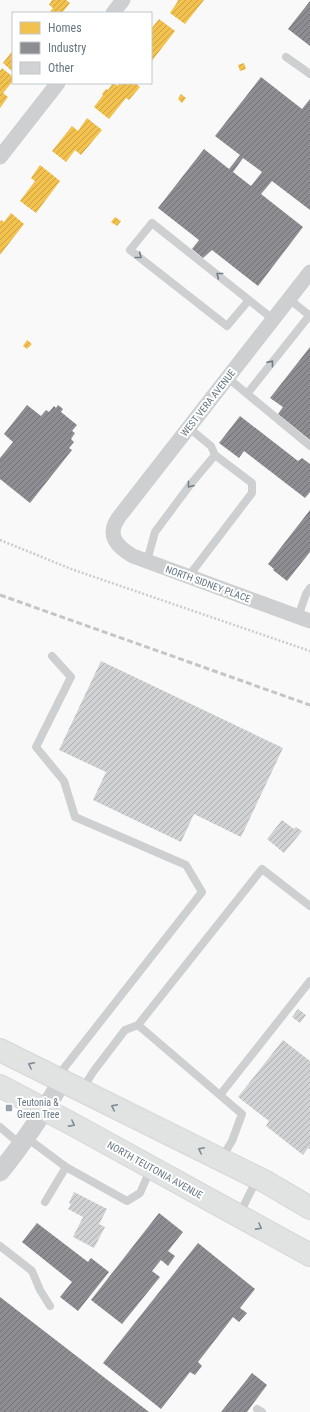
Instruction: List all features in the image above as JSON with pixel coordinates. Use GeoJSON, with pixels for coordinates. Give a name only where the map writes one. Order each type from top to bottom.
{"type":"FeatureCollection","features":[{"type":"Feature","properties":{"kind":"main road"},"geometry":{"type":"LineString","coordinates":[[0,1050],[257,1178],[310,1208]]}},
{"type":"Feature","properties":{"kind":"main road","name":"NORTH TEUTONIA AVENUE"},"geometry":{"type":"LineString","coordinates":[[1,1089],[46,1110],[310,1255]]}},
{"type":"Feature","properties":{"kind":"street"},"geometry":{"type":"LineString","coordinates":[[113,12],[123,0]]}},
{"type":"Feature","properties":{"kind":"street"},"geometry":{"type":"LineString","coordinates":[[0,157],[57,84]]}},
{"type":"Feature","properties":{"kind":"street","name":"WEST VERA AVENUE"},"geometry":{"type":"LineString","coordinates":[[114,537],[116,522],[310,272]]}},
{"type":"Feature","properties":{"kind":"street","name":"NORTH SIDNEY PLACE"},"geometry":{"type":"LineString","coordinates":[[114,537],[117,544],[133,556],[304,619]]}},
{"type":"Feature","properties":{"kind":"street"},"geometry":{"type":"LineString","coordinates":[[0,1172],[24,1142],[46,1110],[59,1080]]}},
{"type":"Feature","properties":{"kind":"lane"},"geometry":{"type":"LineString","coordinates":[[286,57],[310,74]]}},
{"type":"Feature","properties":{"kind":"lane"},"geometry":{"type":"LineString","coordinates":[[249,300],[227,326],[130,250],[152,223],[249,300],[274,320]]}},
{"type":"Feature","properties":{"kind":"lane"},"geometry":{"type":"LineString","coordinates":[[246,394],[310,316],[289,299]]}},
{"type":"Feature","properties":{"kind":"lane"},"geometry":{"type":"LineString","coordinates":[[228,378],[310,446]]}},
{"type":"Feature","properties":{"kind":"lane"},"geometry":{"type":"LineString","coordinates":[[188,577],[252,493],[252,483],[215,455],[211,446],[189,428]]}},
{"type":"Feature","properties":{"kind":"lane"},"geometry":{"type":"LineString","coordinates":[[147,561],[155,532],[190,485],[215,455]]}},
{"type":"Feature","properties":{"kind":"lane"},"geometry":{"type":"LineString","coordinates":[[304,619],[306,594],[310,588]]}},
{"type":"Feature","properties":{"kind":"lane"},"geometry":{"type":"LineString","coordinates":[[52,656],[71,677],[36,747],[64,782],[75,817],[186,865],[202,892],[59,1080]]}},
{"type":"Feature","properties":{"kind":"lane"},"geometry":{"type":"LineString","coordinates":[[81,1091],[93,1072],[125,1030],[138,1025],[262,869],[310,906]]}},
{"type":"Feature","properties":{"kind":"lane"},"geometry":{"type":"LineString","coordinates":[[220,1095],[310,981]]}},
{"type":"Feature","properties":{"kind":"lane"},"geometry":{"type":"LineString","coordinates":[[138,1025],[242,1114],[232,1141],[221,1160]]}},
{"type":"Feature","properties":{"kind":"lane"},"geometry":{"type":"LineString","coordinates":[[0,1127],[66,1168],[127,1201],[140,1193],[152,1168]]}},
{"type":"Feature","properties":{"kind":"lane"},"geometry":{"type":"LineString","coordinates":[[45,1202],[66,1168]]}},
{"type":"Feature","properties":{"kind":"lane"},"geometry":{"type":"LineString","coordinates":[[238,1215],[257,1178]]}},
{"type":"Feature","properties":{"kind":"lane"},"geometry":{"type":"LineString","coordinates":[[0,1246],[32,1271],[50,1306]]}},
{"type":"Feature","properties":{"kind":"path"},"geometry":{"type":"LineString","coordinates":[[0,540],[74,570],[310,651]]}},
{"type":"Feature","properties":{"kind":"building: Homes"},"geometry":{"type":"Polygon","coordinates":[[[52,0],[66,0],[70,3],[63,12],[50,12],[53,8],[49,5],[52,0]]]}},
{"type":"Feature","properties":{"kind":"building: Homes"},"geometry":{"type":"Polygon","coordinates":[[[177,0],[204,0],[185,24],[170,13],[178,1],[177,0]]]}},
{"type":"Feature","properties":{"kind":"building: Homes"},"geometry":{"type":"Polygon","coordinates":[[[159,19],[175,31],[152,61],[152,28],[159,19]]]}},
{"type":"Feature","properties":{"kind":"building: Homes"},"geometry":{"type":"Polygon","coordinates":[[[12,51],[12,71],[3,63],[12,51]]]}},
{"type":"Feature","properties":{"kind":"building: Homes"},"geometry":{"type":"Polygon","coordinates":[[[244,63],[246,69],[240,71],[238,65],[244,63]]]}},
{"type":"Feature","properties":{"kind":"building: Homes"},"geometry":{"type":"Polygon","coordinates":[[[2,68],[12,76],[12,82],[3,93],[8,97],[0,108],[0,71],[2,68]]]}},
{"type":"Feature","properties":{"kind":"building: Homes"},"geometry":{"type":"Polygon","coordinates":[[[112,84],[118,86],[119,84],[136,84],[140,87],[129,100],[126,98],[109,119],[94,107],[106,89],[108,90],[112,84]]]}},
{"type":"Feature","properties":{"kind":"building: Homes"},"geometry":{"type":"Polygon","coordinates":[[[181,94],[186,98],[182,103],[178,99],[181,94]]]}},
{"type":"Feature","properties":{"kind":"building: Homes"},"geometry":{"type":"Polygon","coordinates":[[[87,118],[102,130],[81,155],[75,150],[66,162],[52,151],[72,126],[78,131],[87,118]]]}},
{"type":"Feature","properties":{"kind":"building: Homes"},"geometry":{"type":"Polygon","coordinates":[[[40,165],[60,181],[36,213],[20,201],[35,181],[31,178],[40,165]]]}},
{"type":"Feature","properties":{"kind":"building: Homes"},"geometry":{"type":"Polygon","coordinates":[[[11,213],[24,224],[0,255],[0,222],[1,220],[4,222],[11,213]]]}},
{"type":"Feature","properties":{"kind":"building: Homes"},"geometry":{"type":"Polygon","coordinates":[[[115,217],[121,221],[117,226],[111,222],[115,217]]]}},
{"type":"Feature","properties":{"kind":"building: Homes"},"geometry":{"type":"Polygon","coordinates":[[[27,340],[32,344],[27,349],[23,346],[27,340]]]}},
{"type":"Feature","properties":{"kind":"building: Industry"},"geometry":{"type":"Polygon","coordinates":[[[310,1],[310,46],[288,29],[310,1]]]}},
{"type":"Feature","properties":{"kind":"building: Industry"},"geometry":{"type":"Polygon","coordinates":[[[261,77],[302,109],[310,99],[310,210],[272,181],[261,194],[303,227],[258,286],[212,250],[203,258],[192,249],[199,240],[158,208],[204,149],[229,169],[240,155],[215,136],[261,77]],[[243,158],[233,172],[251,186],[262,172],[243,158]]]}},
{"type":"Feature","properties":{"kind":"building: Industry"},"geometry":{"type":"Polygon","coordinates":[[[310,347],[310,440],[278,414],[283,407],[270,398],[310,347]]]}},
{"type":"Feature","properties":{"kind":"building: Industry"},"geometry":{"type":"Polygon","coordinates":[[[27,405],[41,416],[46,410],[49,412],[54,406],[56,408],[58,405],[63,409],[61,412],[77,425],[72,431],[75,433],[71,439],[74,442],[69,448],[72,450],[30,503],[0,479],[0,458],[13,442],[4,434],[27,405]]]}},
{"type":"Feature","properties":{"kind":"building: Industry"},"geometry":{"type":"Polygon","coordinates":[[[240,416],[298,461],[302,458],[310,464],[310,492],[305,498],[244,451],[239,458],[219,443],[240,416]]]}},
{"type":"Feature","properties":{"kind":"building: Industry"},"geometry":{"type":"Polygon","coordinates":[[[310,510],[310,552],[287,581],[268,564],[310,510]]]}},
{"type":"Feature","properties":{"kind":"building: Industry"},"geometry":{"type":"Polygon","coordinates":[[[159,1213],[183,1232],[168,1251],[175,1256],[168,1266],[161,1260],[152,1271],[160,1277],[122,1324],[91,1300],[159,1213]]]}},
{"type":"Feature","properties":{"kind":"building: Industry"},"geometry":{"type":"Polygon","coordinates":[[[37,1223],[88,1262],[91,1258],[109,1272],[78,1311],[60,1297],[72,1282],[22,1242],[37,1223]]]}},
{"type":"Feature","properties":{"kind":"building: Industry"},"geometry":{"type":"Polygon","coordinates":[[[198,1243],[255,1289],[240,1308],[247,1313],[239,1322],[233,1317],[198,1362],[202,1366],[195,1375],[190,1372],[161,1409],[103,1363],[198,1243]]]}},
{"type":"Feature","properties":{"kind":"building: Industry"},"geometry":{"type":"Polygon","coordinates":[[[0,1297],[149,1412],[0,1412],[0,1297]]]}},
{"type":"Feature","properties":{"kind":"building: Industry"},"geometry":{"type":"Polygon","coordinates":[[[252,1373],[267,1385],[247,1412],[221,1412],[252,1373]]]}},
{"type":"Feature","properties":{"kind":"building: Other"},"geometry":{"type":"Polygon","coordinates":[[[101,661],[283,748],[241,837],[194,814],[181,842],[93,800],[106,772],[59,750],[101,661]]]}},
{"type":"Feature","properties":{"kind":"building: Other"},"geometry":{"type":"Polygon","coordinates":[[[282,820],[294,829],[296,827],[302,831],[284,853],[267,839],[282,820]]]}},
{"type":"Feature","properties":{"kind":"building: Other"},"geometry":{"type":"Polygon","coordinates":[[[298,1009],[306,1015],[300,1023],[292,1017],[298,1009]]]}},
{"type":"Feature","properties":{"kind":"building: Other"},"geometry":{"type":"Polygon","coordinates":[[[283,1040],[310,1061],[310,1149],[308,1148],[303,1155],[266,1126],[269,1121],[238,1097],[283,1040]]]}},
{"type":"Feature","properties":{"kind":"building: Other"},"geometry":{"type":"Polygon","coordinates":[[[74,1192],[107,1209],[99,1224],[105,1227],[94,1248],[73,1237],[83,1217],[68,1209],[74,1192]]]}},
{"type":"Feature","properties":{"kind":"railway"},"geometry":{"type":"LineString","coordinates":[[0,595],[310,705]]}},
{"type":"Feature","properties":{"kind":"place","name":"Teutonia & Green Tree"},"geometry":{"type":"Point","coordinates":[9,1108]}}]}
